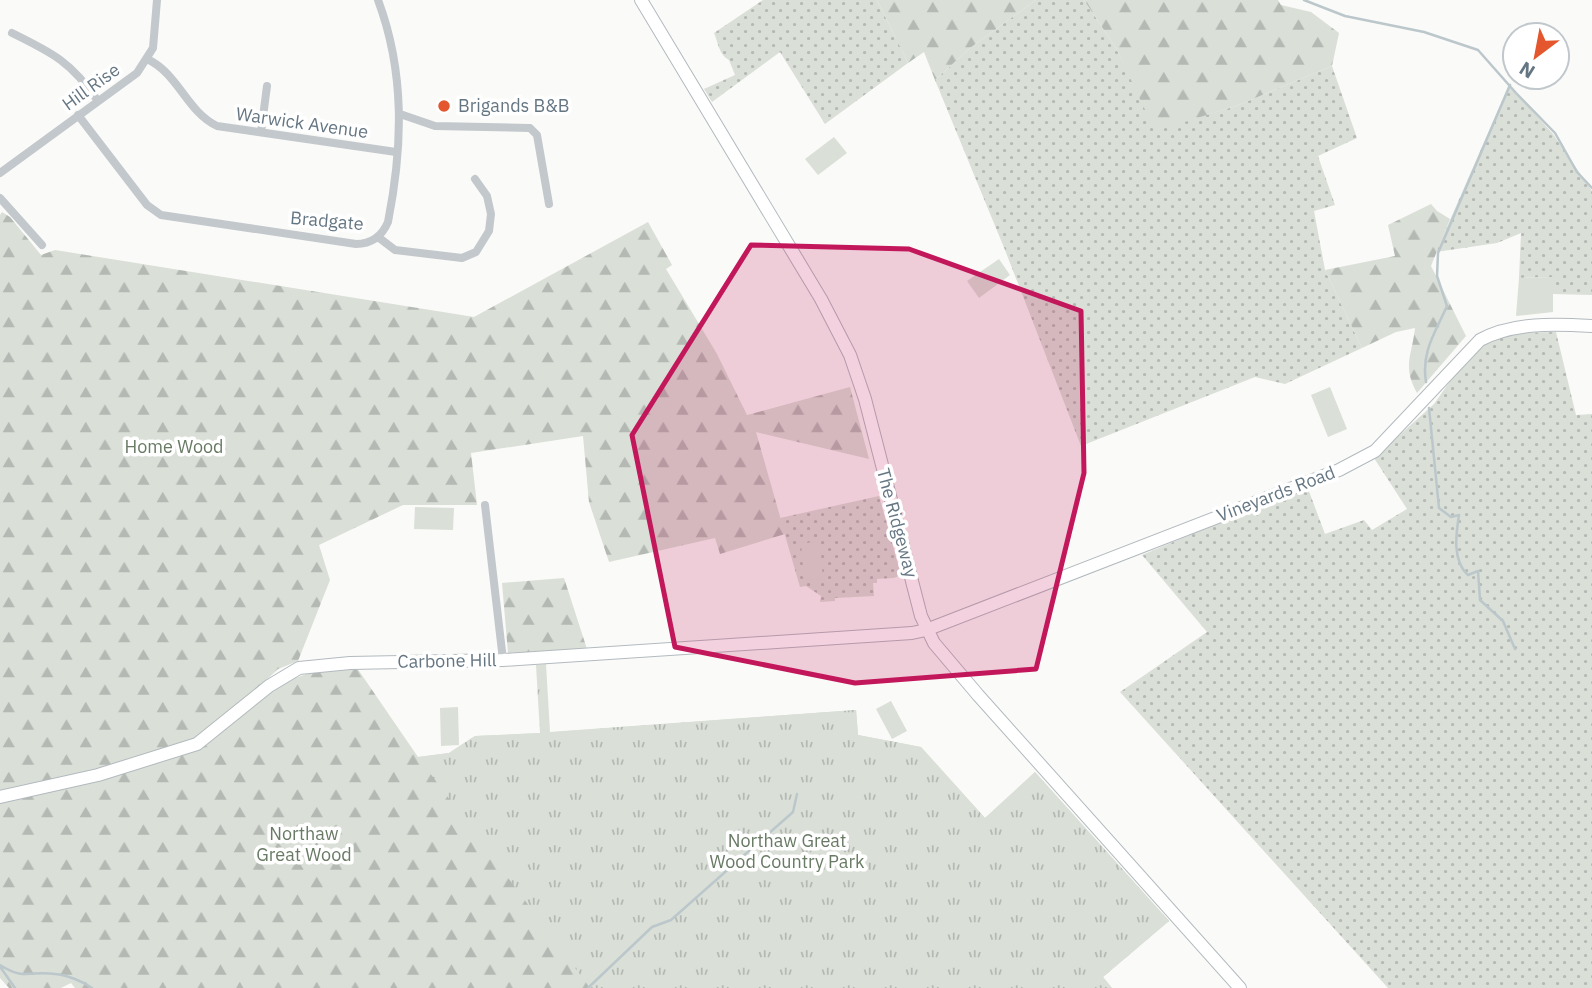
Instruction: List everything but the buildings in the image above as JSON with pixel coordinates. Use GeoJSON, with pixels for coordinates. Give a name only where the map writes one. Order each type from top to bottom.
{"type":"FeatureCollection","features":[{"type":"Feature","properties":{"kind":"street"},"geometry":{"type":"LineString","coordinates":[[147,59],[154,42],[157,0]]}},
{"type":"Feature","properties":{"kind":"street","name":"Bradgate"},"geometry":{"type":"LineString","coordinates":[[78,115],[147,205],[161,215],[356,244],[369,242],[378,237],[388,222],[400,114],[399,85],[388,27],[377,0]]}},
{"type":"Feature","properties":{"kind":"street","name":"The Ridgeway"},"geometry":{"type":"LineString","coordinates":[[641,0],[821,299],[850,355],[865,399],[926,630],[978,695],[1240,988]]}},
{"type":"Feature","properties":{"kind":"street"},"geometry":{"type":"LineString","coordinates":[[12,33],[61,59],[82,78],[98,101]]}},
{"type":"Feature","properties":{"kind":"street","name":"Hill Rise"},"geometry":{"type":"LineString","coordinates":[[0,173],[131,78],[147,59]]}},
{"type":"Feature","properties":{"kind":"street","name":"Warwick Avenue"},"geometry":{"type":"LineString","coordinates":[[147,59],[166,71],[212,123],[223,128],[396,152]]}},
{"type":"Feature","properties":{"kind":"street"},"geometry":{"type":"LineString","coordinates":[[261,132],[267,86]]}},
{"type":"Feature","properties":{"kind":"street"},"geometry":{"type":"LineString","coordinates":[[400,114],[435,126],[530,128],[537,135],[549,204]]}},
{"type":"Feature","properties":{"kind":"street"},"geometry":{"type":"LineString","coordinates":[[378,237],[395,250],[462,258],[476,252],[489,231],[491,214],[487,196],[475,179]]}},
{"type":"Feature","properties":{"kind":"street"},"geometry":{"type":"LineString","coordinates":[[0,198],[42,245]]}},
{"type":"Feature","properties":{"kind":"street","name":"Vineyards Road"},"geometry":{"type":"LineString","coordinates":[[926,630],[1117,558],[1351,464],[1375,451],[1480,340],[1495,332],[1555,324],[1592,326]]}},
{"type":"Feature","properties":{"kind":"street"},"geometry":{"type":"LineString","coordinates":[[485,505],[503,660]]}},
{"type":"Feature","properties":{"kind":"street","name":"Carbone Hill"},"geometry":{"type":"LineString","coordinates":[[0,797],[98,775],[197,744],[269,686],[299,667],[350,663],[503,660],[829,640],[926,630]]}},
{"type":"Feature","properties":{"kind":"highlighted area"},"geometry":{"type":"Polygon","coordinates":[[[751,245],[909,249],[1081,311],[1084,473],[1036,669],[855,683],[675,647],[632,435],[751,245]]]}},
{"type":"Feature","properties":{"kind":"green space"},"geometry":{"type":"Polygon","coordinates":[[[763,0],[877,0],[908,63],[825,124],[780,52],[712,102],[704,89],[735,75],[729,60],[721,52],[714,33],[763,0]]]}},
{"type":"Feature","properties":{"kind":"green space"},"geometry":{"type":"Polygon","coordinates":[[[877,0],[1036,0],[970,48],[935,80],[924,52],[908,63],[877,0]]]}},
{"type":"Feature","properties":{"kind":"green space"},"geometry":{"type":"Polygon","coordinates":[[[1036,0],[1084,0],[1116,48],[1156,130],[1236,106],[1332,66],[1357,138],[1318,156],[1335,205],[1314,211],[1325,270],[1362,348],[1285,384],[1255,377],[1081,446],[935,80],[970,48],[1036,0]]]}},
{"type":"Feature","properties":{"kind":"green space"},"geometry":{"type":"Polygon","coordinates":[[[1084,0],[1278,0],[1281,5],[1311,12],[1339,33],[1332,66],[1236,106],[1155,131],[1116,48],[1084,0]]]}},
{"type":"Feature","properties":{"kind":"green space"},"geometry":{"type":"Polygon","coordinates":[[[1506,91],[1514,91],[1553,134],[1592,191],[1592,295],[1553,294],[1552,277],[1519,278],[1521,233],[1497,243],[1436,252],[1506,91]]]}},
{"type":"Feature","properties":{"kind":"green space"},"geometry":{"type":"Polygon","coordinates":[[[834,137],[847,153],[818,175],[805,159],[834,137]]]}},
{"type":"Feature","properties":{"kind":"green space"},"geometry":{"type":"Polygon","coordinates":[[[1431,204],[1450,219],[1431,266],[1466,336],[1417,393],[1409,368],[1415,328],[1396,332],[1362,348],[1325,270],[1395,256],[1388,225],[1431,204]]]}},
{"type":"Feature","properties":{"kind":"green space"},"geometry":{"type":"Polygon","coordinates":[[[2,212],[10,217],[41,255],[55,250],[474,317],[648,222],[672,265],[666,269],[717,354],[747,415],[850,387],[869,459],[756,432],[785,534],[720,554],[715,538],[609,562],[589,502],[583,436],[471,453],[477,505],[403,505],[319,545],[330,580],[298,661],[278,669],[203,739],[287,681],[312,672],[357,668],[418,757],[449,753],[475,736],[856,710],[858,735],[921,747],[985,818],[1035,772],[1169,921],[1103,977],[1112,988],[75,988],[71,983],[61,988],[9,988],[0,978],[2,212]]]}},
{"type":"Feature","properties":{"kind":"green space"},"geometry":{"type":"Polygon","coordinates":[[[999,259],[1010,275],[979,298],[967,281],[999,259]]]}},
{"type":"Feature","properties":{"kind":"green space"},"geometry":{"type":"Polygon","coordinates":[[[1553,277],[1553,312],[1516,316],[1519,278],[1553,277]]]}},
{"type":"Feature","properties":{"kind":"green space"},"geometry":{"type":"Polygon","coordinates":[[[1556,332],[1576,415],[1592,414],[1592,988],[1388,988],[1120,692],[1207,632],[1142,555],[1307,486],[1325,534],[1364,520],[1372,530],[1407,509],[1374,458],[1434,404],[1465,360],[1491,339],[1510,333],[1556,332]]]}},
{"type":"Feature","properties":{"kind":"green space"},"geometry":{"type":"Polygon","coordinates":[[[1330,387],[1347,429],[1328,437],[1311,395],[1330,387]]]}},
{"type":"Feature","properties":{"kind":"green space"},"geometry":{"type":"Polygon","coordinates":[[[879,496],[901,575],[877,579],[877,583],[873,583],[874,596],[835,598],[835,601],[820,602],[821,596],[806,586],[800,587],[780,518],[879,496]]]}},
{"type":"Feature","properties":{"kind":"green space"},"geometry":{"type":"Polygon","coordinates":[[[415,507],[454,508],[453,530],[414,529],[415,507]]]}},
{"type":"Feature","properties":{"kind":"green space"},"geometry":{"type":"Polygon","coordinates":[[[820,542],[823,579],[804,580],[801,543],[820,542]]]}},
{"type":"Feature","properties":{"kind":"green space"},"geometry":{"type":"Polygon","coordinates":[[[564,578],[587,649],[508,653],[502,583],[564,578]]]}},
{"type":"Feature","properties":{"kind":"green space","name":"Northaw Great Wood Country Park"},"geometry":{"type":"Polygon","coordinates":[[[546,664],[550,732],[856,710],[858,735],[921,747],[985,818],[1035,772],[1169,921],[1103,977],[1112,988],[590,988],[418,757],[449,753],[475,736],[540,733],[536,665],[546,664]]]}},
{"type":"Feature","properties":{"kind":"green space"},"geometry":{"type":"Polygon","coordinates":[[[891,701],[907,731],[892,739],[876,709],[891,701]]]}},
{"type":"Feature","properties":{"kind":"green space"},"geometry":{"type":"Polygon","coordinates":[[[458,707],[459,745],[441,746],[440,708],[458,707]]]}},
{"type":"Feature","properties":{"kind":"waterway"},"geometry":{"type":"LineString","coordinates":[[1304,0],[1345,16],[1424,32],[1478,50],[1555,133],[1577,172],[1592,188]]}},
{"type":"Feature","properties":{"kind":"waterway"},"geometry":{"type":"LineString","coordinates":[[1426,382],[1427,352],[1447,306],[1437,276],[1438,253],[1507,91]]}},
{"type":"Feature","properties":{"kind":"waterway"},"geometry":{"type":"LineString","coordinates":[[1429,408],[1439,508],[1451,517],[1459,515],[1456,547],[1459,562],[1468,575],[1478,571],[1480,600],[1503,621],[1515,649]]}},
{"type":"Feature","properties":{"kind":"waterway"},"geometry":{"type":"LineString","coordinates":[[588,988],[652,927],[671,920],[793,812],[797,794]]}},
{"type":"Feature","properties":{"kind":"waterway"},"geometry":{"type":"LineString","coordinates":[[0,965],[16,973],[64,976],[92,988]]}},
{"type":"Feature","properties":{"kind":"waterway"},"geometry":{"type":"LineString","coordinates":[[1,968],[15,988]]}},
{"type":"Feature","properties":{"kind":"place","name":"Brigands B&B"},"geometry":{"type":"Point","coordinates":[444,106]}},
{"type":"Feature","properties":{"kind":"park label","name":"Home Wood"},"geometry":{"type":"Point","coordinates":[174,447]}},
{"type":"Feature","properties":{"kind":"park label","name":"Northaw Great Wood"},"geometry":{"type":"Point","coordinates":[304,844]}}]}
